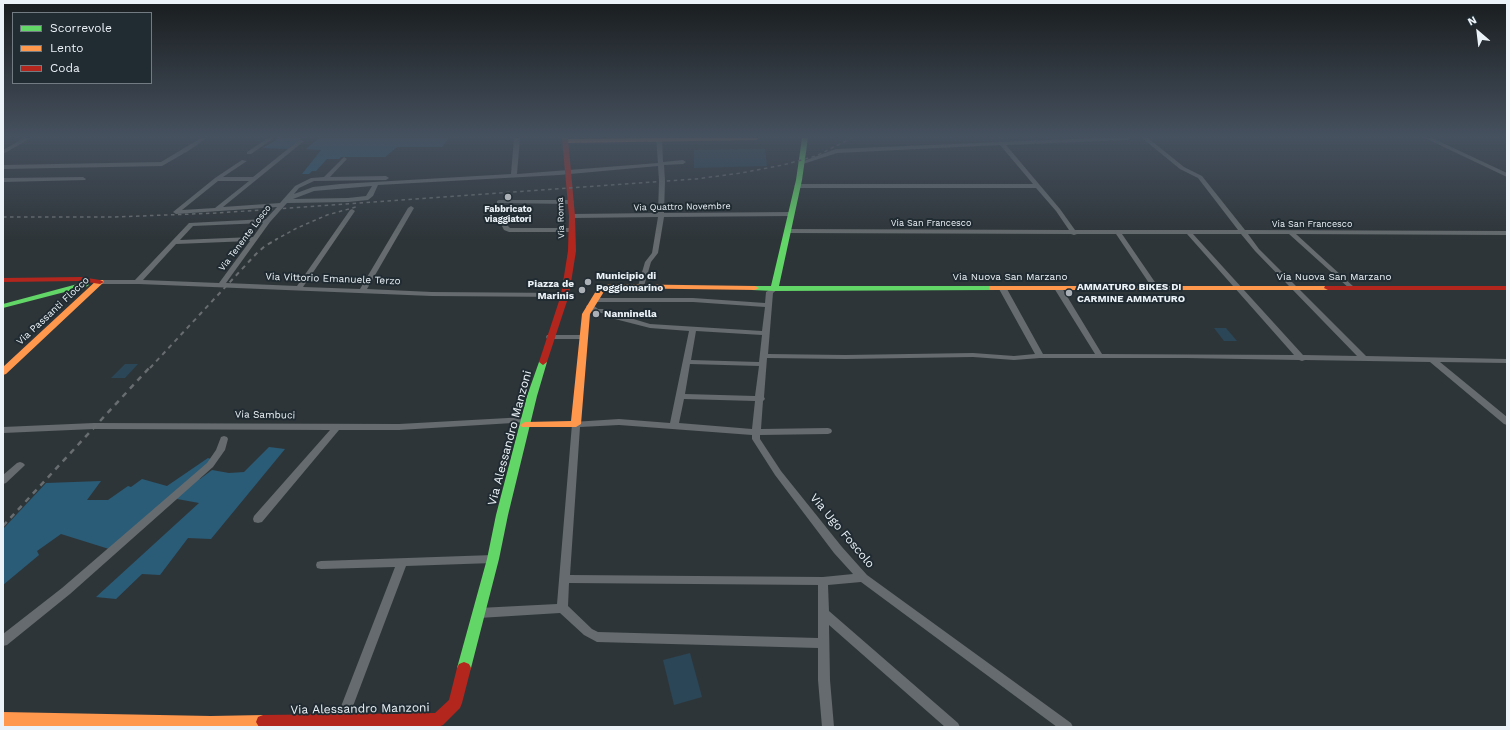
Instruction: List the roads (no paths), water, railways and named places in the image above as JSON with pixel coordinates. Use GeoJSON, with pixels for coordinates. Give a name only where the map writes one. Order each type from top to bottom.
{"type":"FeatureCollection","features":[{"type":"Feature","properties":{"kind":"main road","name":"Via Roma"},"geometry":{"type":"LineString","coordinates":[[565,295],[572,251],[572,216],[569,172]]}},
{"type":"Feature","properties":{"kind":"main road"},"geometry":{"type":"LineString","coordinates":[[774,289],[800,172]]}},
{"type":"Feature","properties":{"kind":"main road"},"geometry":{"type":"LineString","coordinates":[[3,280],[80,279],[97,282]]}},
{"type":"Feature","properties":{"kind":"main road","name":"Via Vittorio Emanuele Terzo"},"geometry":{"type":"LineString","coordinates":[[3,306],[84,284],[97,282]]}},
{"type":"Feature","properties":{"kind":"main road","name":"Via Passanti Flocco"},"geometry":{"type":"LineString","coordinates":[[3,372],[97,282]]}},
{"type":"Feature","properties":{"kind":"main road","name":"Via Nuova San Marzano"},"geometry":{"type":"LineString","coordinates":[[576,424],[586,314],[602,288],[612,286],[774,289],[1507,288]]}},
{"type":"Feature","properties":{"kind":"main road","name":"Via Alessandro Manzoni"},"geometry":{"type":"LineString","coordinates":[[3,719],[210,725],[307,725],[340,722],[392,724],[437,723],[455,704],[493,559],[502,515],[525,422],[550,337],[565,295]]}},
{"type":"Feature","properties":{"kind":"main road"},"geometry":{"type":"LineString","coordinates":[[525,422],[576,424]]}},
{"type":"Feature","properties":{"kind":"street"},"geometry":{"type":"LineString","coordinates":[[227,172],[176,212],[368,198],[376,183]]}},
{"type":"Feature","properties":{"kind":"street"},"geometry":{"type":"LineString","coordinates":[[216,210],[263,172]]}},
{"type":"Feature","properties":{"kind":"street"},"geometry":{"type":"LineString","coordinates":[[326,178],[332,172]]}},
{"type":"Feature","properties":{"kind":"street","name":"Via Tenente Losco"},"geometry":{"type":"LineString","coordinates":[[221,285],[283,203],[302,192],[323,187],[376,183],[568,172]]}},
{"type":"Feature","properties":{"kind":"street"},"geometry":{"type":"LineString","coordinates":[[641,286],[648,262],[655,253],[661,216],[661,172]]}},
{"type":"Feature","properties":{"kind":"street"},"geometry":{"type":"LineString","coordinates":[[1026,172],[1058,210],[1074,233]]}},
{"type":"Feature","properties":{"kind":"street"},"geometry":{"type":"LineString","coordinates":[[1190,172],[1200,177],[1242,233],[1362,358]]}},
{"type":"Feature","properties":{"kind":"street"},"geometry":{"type":"LineString","coordinates":[[283,203],[297,187],[313,179],[388,178],[418,181]]}},
{"type":"Feature","properties":{"kind":"street"},"geometry":{"type":"LineString","coordinates":[[3,180],[83,179]]}},
{"type":"Feature","properties":{"kind":"street"},"geometry":{"type":"LineString","coordinates":[[217,179],[254,179]]}},
{"type":"Feature","properties":{"kind":"street"},"geometry":{"type":"LineString","coordinates":[[797,186],[1038,186]]}},
{"type":"Feature","properties":{"kind":"street"},"geometry":{"type":"LineString","coordinates":[[499,202],[571,202]]}},
{"type":"Feature","properties":{"kind":"street"},"geometry":{"type":"LineString","coordinates":[[362,291],[411,208]]}},
{"type":"Feature","properties":{"kind":"street"},"geometry":{"type":"LineString","coordinates":[[300,288],[352,211]]}},
{"type":"Feature","properties":{"kind":"street","name":"Via Quattro Novembre"},"geometry":{"type":"LineString","coordinates":[[572,216],[791,214]]}},
{"type":"Feature","properties":{"kind":"street"},"geometry":{"type":"LineString","coordinates":[[137,282],[191,224],[268,221]]}},
{"type":"Feature","properties":{"kind":"street"},"geometry":{"type":"LineString","coordinates":[[506,221],[505,226],[506,229],[509,230],[572,230]]}},
{"type":"Feature","properties":{"kind":"street","name":"Via San Francesco"},"geometry":{"type":"LineString","coordinates":[[788,231],[1074,233],[1507,233]]}},
{"type":"Feature","properties":{"kind":"street"},"geometry":{"type":"LineString","coordinates":[[1118,232],[1155,288]]}},
{"type":"Feature","properties":{"kind":"street"},"geometry":{"type":"LineString","coordinates":[[1189,233],[1302,359]]}},
{"type":"Feature","properties":{"kind":"street"},"geometry":{"type":"LineString","coordinates":[[1291,233],[1352,288]]}},
{"type":"Feature","properties":{"kind":"street"},"geometry":{"type":"LineString","coordinates":[[174,242],[255,239]]}},
{"type":"Feature","properties":{"kind":"street","name":"Via Vittorio Emanuele Terzo"},"geometry":{"type":"LineString","coordinates":[[97,282],[137,282],[362,291],[565,295]]}},
{"type":"Feature","properties":{"kind":"street"},"geometry":{"type":"LineString","coordinates":[[1058,288],[1100,356]]}},
{"type":"Feature","properties":{"kind":"street"},"geometry":{"type":"LineString","coordinates":[[756,432],[770,292],[774,289]]}},
{"type":"Feature","properties":{"kind":"street"},"geometry":{"type":"LineString","coordinates":[[1003,289],[1040,356]]}},
{"type":"Feature","properties":{"kind":"street"},"geometry":{"type":"LineString","coordinates":[[592,303],[693,300],[769,305]]}},
{"type":"Feature","properties":{"kind":"street"},"geometry":{"type":"LineString","coordinates":[[592,303],[614,316],[650,326],[766,333]]}},
{"type":"Feature","properties":{"kind":"street"},"geometry":{"type":"LineString","coordinates":[[674,426],[693,329]]}},
{"type":"Feature","properties":{"kind":"street"},"geometry":{"type":"LineString","coordinates":[[550,337],[584,337]]}},
{"type":"Feature","properties":{"kind":"street"},"geometry":{"type":"LineString","coordinates":[[687,362],[973,355],[1014,358],[1040,356],[1100,356],[1302,359],[1362,358],[1507,361]]}},
{"type":"Feature","properties":{"kind":"street"},"geometry":{"type":"LineString","coordinates":[[1431,359],[1507,422]]}},
{"type":"Feature","properties":{"kind":"street"},"geometry":{"type":"LineString","coordinates":[[680,396],[760,399]]}},
{"type":"Feature","properties":{"kind":"street","name":"Via Sambuci"},"geometry":{"type":"LineString","coordinates":[[3,430],[165,426],[399,428],[525,422]]}},
{"type":"Feature","properties":{"kind":"street"},"geometry":{"type":"LineString","coordinates":[[562,608],[576,424],[619,422],[756,432],[828,431]]}},
{"type":"Feature","properties":{"kind":"street"},"geometry":{"type":"LineString","coordinates":[[258,519],[336,428]]}},
{"type":"Feature","properties":{"kind":"street","name":"Via Ugo Foscolo"},"geometry":{"type":"LineString","coordinates":[[756,432],[756,439],[778,473],[838,550],[863,578],[1067,727]]}},
{"type":"Feature","properties":{"kind":"street"},"geometry":{"type":"LineString","coordinates":[[3,641],[66,591],[210,465],[220,450],[224,439]]}},
{"type":"Feature","properties":{"kind":"street"},"geometry":{"type":"LineString","coordinates":[[3,480],[20,465]]}},
{"type":"Feature","properties":{"kind":"street"},"geometry":{"type":"LineString","coordinates":[[321,565],[493,559]]}},
{"type":"Feature","properties":{"kind":"street"},"geometry":{"type":"LineString","coordinates":[[340,722],[402,563]]}},
{"type":"Feature","properties":{"kind":"street"},"geometry":{"type":"LineString","coordinates":[[565,579],[822,581],[863,578]]}},
{"type":"Feature","properties":{"kind":"street"},"geometry":{"type":"LineString","coordinates":[[822,581],[823,643],[828,727]]}},
{"type":"Feature","properties":{"kind":"street"},"geometry":{"type":"LineString","coordinates":[[478,613],[562,608],[588,632],[597,637],[823,643]]}},
{"type":"Feature","properties":{"kind":"street"},"geometry":{"type":"LineString","coordinates":[[823,613],[954,727]]}},
{"type":"Feature","properties":{"kind":"railway"},"geometry":{"type":"LineString","coordinates":[[3,217],[114,217],[218,213],[696,179],[746,172]]}},
{"type":"Feature","properties":{"kind":"railway"},"geometry":{"type":"LineString","coordinates":[[275,240],[297,228],[327,215],[356,207]]}},
{"type":"Feature","properties":{"kind":"railway"},"geometry":{"type":"LineString","coordinates":[[150,368],[256,254],[265,246],[277,239]]}},
{"type":"Feature","properties":{"kind":"railway"},"geometry":{"type":"LineString","coordinates":[[3,526],[150,367]]}},
{"type":"Feature","properties":{"kind":"place","name":"Fabbricato viaggiatori"},"geometry":{"type":"Point","coordinates":[508,197]}},
{"type":"Feature","properties":{"kind":"place","name":"Municipio di Poggiomarino"},"geometry":{"type":"Point","coordinates":[588,282]}},
{"type":"Feature","properties":{"kind":"place","name":"Piazza de Marinis"},"geometry":{"type":"Point","coordinates":[582,290]}},
{"type":"Feature","properties":{"kind":"place","name":"AMMATURO BIKES DI CARMINE AMMATURO"},"geometry":{"type":"Point","coordinates":[1069,293]}},
{"type":"Feature","properties":{"kind":"place","name":"Nanninella"},"geometry":{"type":"Point","coordinates":[596,314]}}]}
